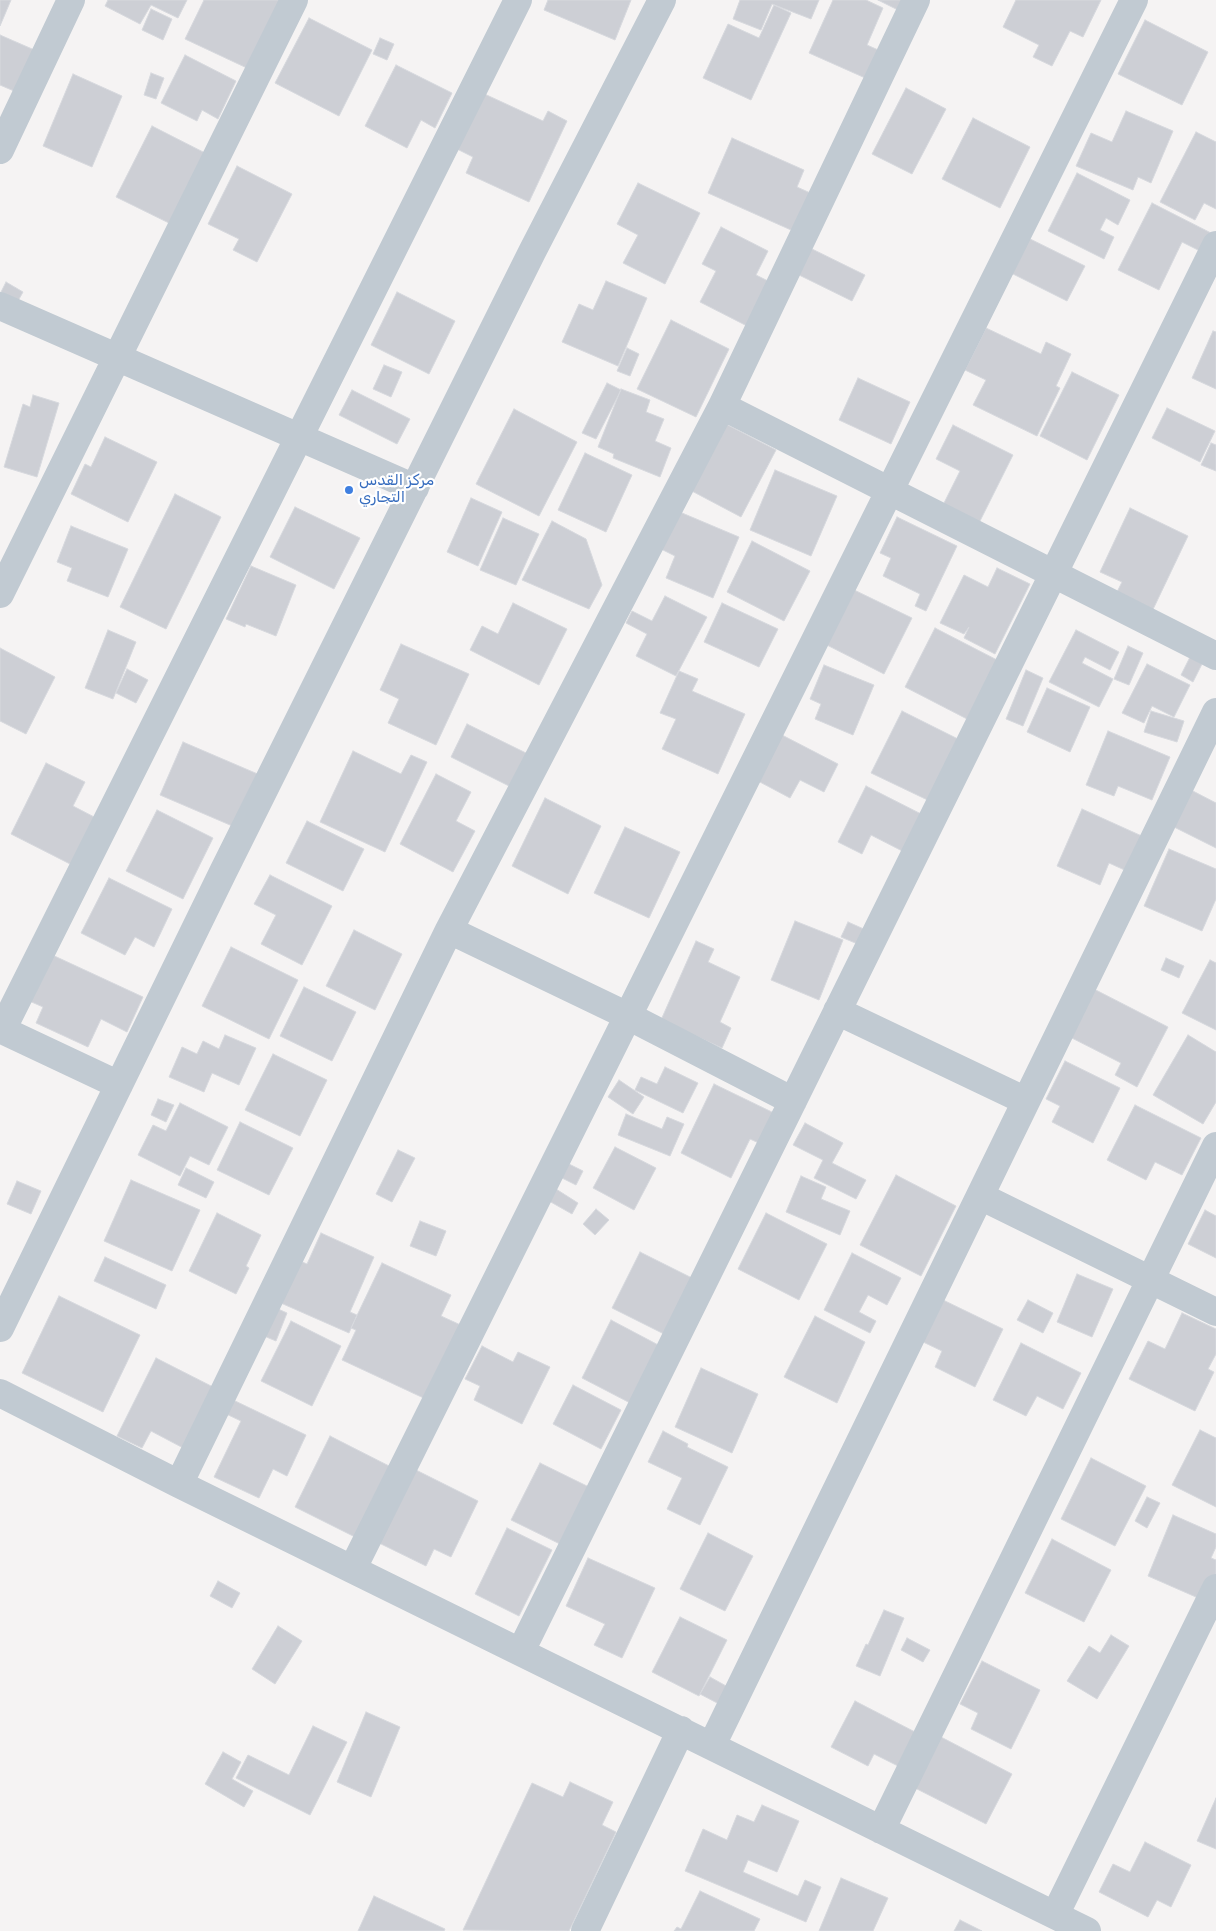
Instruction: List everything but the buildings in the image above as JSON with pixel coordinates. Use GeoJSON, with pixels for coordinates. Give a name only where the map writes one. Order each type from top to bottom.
{"type":"FeatureCollection","features":[{"type":"Feature","properties":{"kind":"street"},"geometry":{"type":"LineString","coordinates":[[0,594],[294,0]]}},
{"type":"Feature","properties":{"kind":"street"},"geometry":{"type":"LineString","coordinates":[[119,1085],[1,1029],[518,0]]}},
{"type":"Feature","properties":{"kind":"street"},"geometry":{"type":"LineString","coordinates":[[0,1328],[532,252],[662,0]]}},
{"type":"Feature","properties":{"kind":"street"},"geometry":{"type":"LineString","coordinates":[[179,1484],[449,930],[722,406],[916,0]]}},
{"type":"Feature","properties":{"kind":"street"},"geometry":{"type":"LineString","coordinates":[[353,1568],[888,490],[1134,0]]}},
{"type":"Feature","properties":{"kind":"street"},"geometry":{"type":"LineString","coordinates":[[0,150],[68,1]]}},
{"type":"Feature","properties":{"kind":"street"},"geometry":{"type":"LineString","coordinates":[[521,1650],[1216,245]]}},
{"type":"Feature","properties":{"kind":"street"},"geometry":{"type":"LineString","coordinates":[[0,306],[415,488]]}},
{"type":"Feature","properties":{"kind":"street"},"geometry":{"type":"LineString","coordinates":[[722,406],[1216,656]]}},
{"type":"Feature","properties":{"kind":"street"},"geometry":{"type":"LineString","coordinates":[[712,1745],[1216,712]]}},
{"type":"Feature","properties":{"kind":"street"},"geometry":{"type":"LineString","coordinates":[[449,930],[628,1016],[793,1101]]}},
{"type":"Feature","properties":{"kind":"street"},"geometry":{"type":"LineString","coordinates":[[837,1011],[1026,1101]]}},
{"type":"Feature","properties":{"kind":"street"},"geometry":{"type":"LineString","coordinates":[[880,1830],[1216,1146]]}},
{"type":"Feature","properties":{"kind":"street"},"geometry":{"type":"LineString","coordinates":[[980,1196],[1216,1312]]}},
{"type":"Feature","properties":{"kind":"street"},"geometry":{"type":"LineString","coordinates":[[0,1393],[179,1484],[521,1650],[880,1830],[1087,1931]]}},
{"type":"Feature","properties":{"kind":"street"},"geometry":{"type":"LineString","coordinates":[[1055,1915],[1216,1588]]}},
{"type":"Feature","properties":{"kind":"street"},"geometry":{"type":"LineString","coordinates":[[585,1931],[681,1730]]}},
{"type":"Feature","properties":{"kind":"place","name":"مركز القدس التجاري"},"geometry":{"type":"Point","coordinates":[349,490]}}]}
